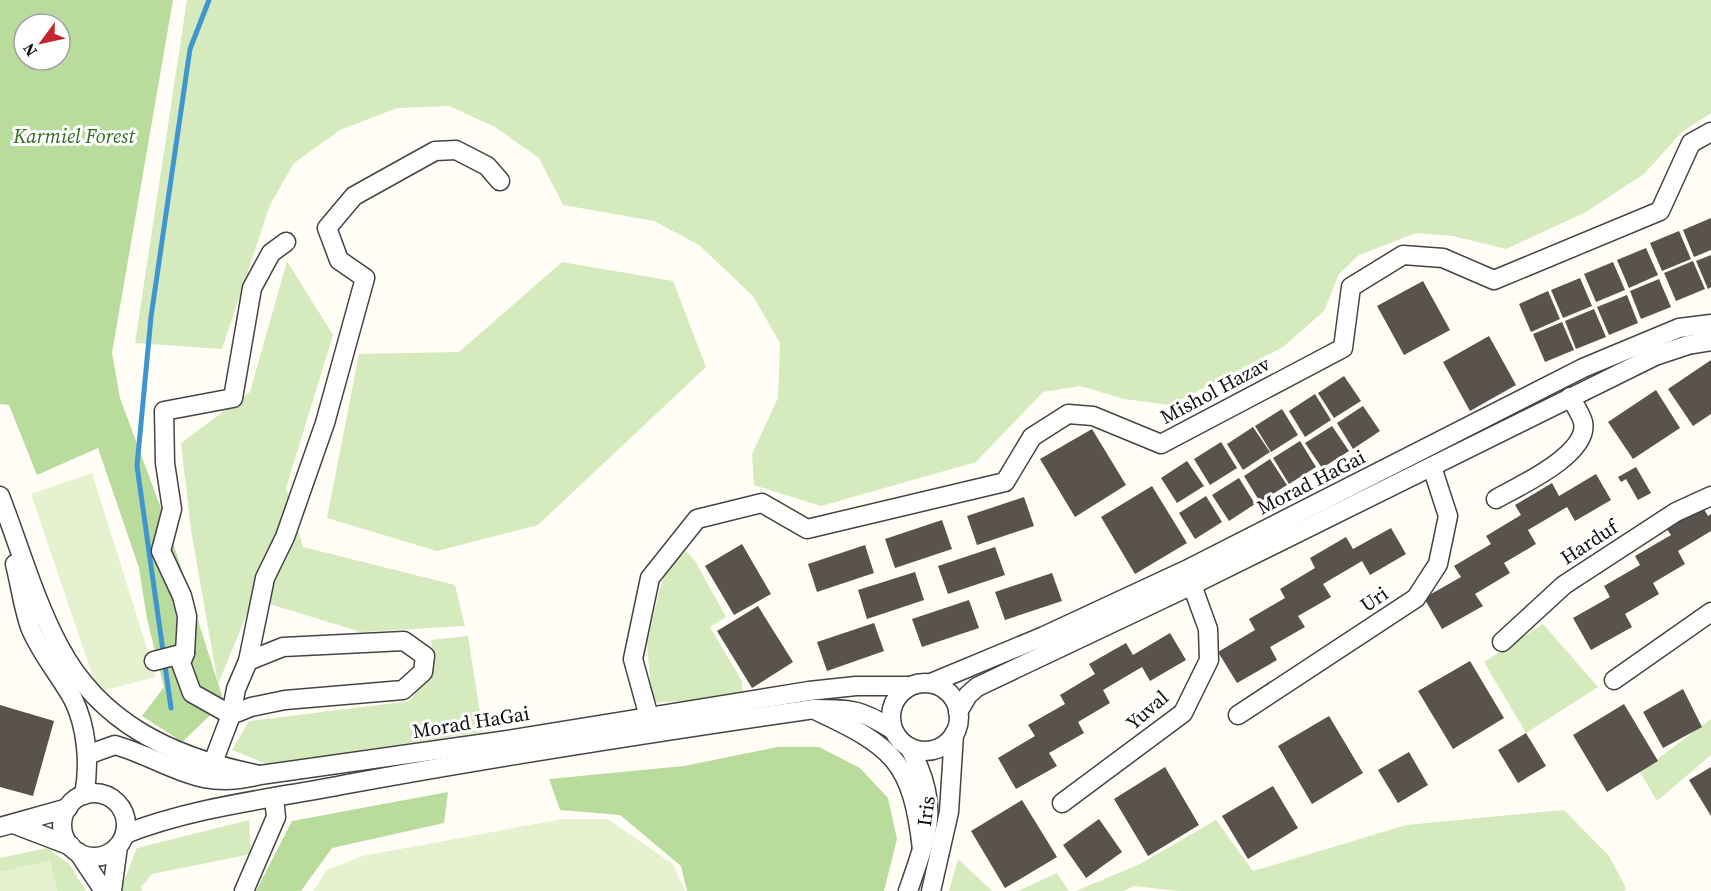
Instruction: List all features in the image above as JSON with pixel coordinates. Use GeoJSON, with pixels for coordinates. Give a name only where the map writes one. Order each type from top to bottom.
{"type":"FeatureCollection","features":[{"type":"Feature","properties":{"kind":"street","name":"Mishol Hazav"},"geometry":{"type":"LineString","coordinates":[[649,717],[633,659],[650,578],[697,519],[762,503],[807,529],[1005,482],[1032,437],[1068,414],[1093,416],[1161,444],[1342,348],[1351,287],[1403,255],[1443,258],[1494,280],[1660,211],[1691,143],[1711,132]]}},
{"type":"Feature","properties":{"kind":"street"},"geometry":{"type":"LineString","coordinates":[[204,763],[231,715],[236,689],[248,661],[265,578],[285,537],[325,423],[365,278],[339,260],[327,228],[354,196],[435,152],[456,150],[487,166],[500,182]]}},
{"type":"Feature","properties":{"kind":"street"},"geometry":{"type":"LineString","coordinates":[[231,715],[192,693],[181,663],[185,653],[187,616],[182,596],[161,551],[172,509],[165,455],[164,411],[233,398],[252,288],[271,254],[286,242]]}},
{"type":"Feature","properties":{"kind":"street","name":"Morad HaGai"},"geometry":{"type":"LineString","coordinates":[[931,683],[1044,636],[1186,570],[1583,368],[1679,328],[1711,324]]}},
{"type":"Feature","properties":{"kind":"street","name":"Morad HaGai"},"geometry":{"type":"LineString","coordinates":[[958,712],[968,694],[977,687],[1192,585],[1656,356],[1688,345],[1711,341]]}},
{"type":"Feature","properties":{"kind":"street"},"geometry":{"type":"LineString","coordinates":[[1496,500],[1567,457],[1580,440],[1584,422],[1570,397]]}},
{"type":"Feature","properties":{"kind":"street","name":"Uri"},"geometry":{"type":"LineString","coordinates":[[1238,715],[1416,598],[1438,564],[1448,516],[1432,467]]}},
{"type":"Feature","properties":{"kind":"street"},"geometry":{"type":"LineString","coordinates":[[0,496],[29,626],[80,715],[87,755],[84,795]]}},
{"type":"Feature","properties":{"kind":"street"},"geometry":{"type":"LineString","coordinates":[[0,496],[59,647],[97,697],[143,735],[204,763],[260,775]]}},
{"type":"Feature","properties":{"kind":"street","name":"Harduf"},"geometry":{"type":"LineString","coordinates":[[1502,642],[1564,585],[1676,512],[1711,496]]}},
{"type":"Feature","properties":{"kind":"street","name":"Yuval"},"geometry":{"type":"LineString","coordinates":[[1062,803],[1183,713],[1209,660],[1208,629],[1192,585]]}},
{"type":"Feature","properties":{"kind":"street"},"geometry":{"type":"LineString","coordinates":[[1614,680],[1711,612]]}},
{"type":"Feature","properties":{"kind":"street"},"geometry":{"type":"LineString","coordinates":[[231,715],[251,707],[285,700],[403,690],[423,672],[425,656],[404,641],[283,647],[248,661]]}},
{"type":"Feature","properties":{"kind":"street"},"geometry":{"type":"LineString","coordinates":[[154,661],[185,653]]}},
{"type":"Feature","properties":{"kind":"street"},"geometry":{"type":"LineString","coordinates":[[916,683],[931,683],[949,693],[958,712],[958,725],[954,734],[939,748],[928,751],[909,747],[893,730],[891,707],[897,696],[910,686],[916,683]]}},
{"type":"Feature","properties":{"kind":"street","name":"Morad HaGai"},"geometry":{"type":"LineString","coordinates":[[87,755],[115,745],[211,782],[235,782],[260,775],[809,691],[856,686],[910,686]]}},
{"type":"Feature","properties":{"kind":"street","name":"Morad HaGai"},"geometry":{"type":"LineString","coordinates":[[122,840],[156,822],[274,798],[503,755],[814,709],[851,709],[873,717],[893,730]]}},
{"type":"Feature","properties":{"kind":"street"},"geometry":{"type":"LineString","coordinates":[[814,709],[864,733],[888,751],[905,774],[915,801],[922,849]]}},
{"type":"Feature","properties":{"kind":"street","name":"Iris"},"geometry":{"type":"LineString","coordinates":[[931,891],[950,812],[954,734]]}},
{"type":"Feature","properties":{"kind":"street","name":"Iris"},"geometry":{"type":"LineString","coordinates":[[909,747],[920,767],[928,796],[930,824],[909,891]]}},
{"type":"Feature","properties":{"kind":"street"},"geometry":{"type":"LineString","coordinates":[[168,767],[204,763]]}},
{"type":"Feature","properties":{"kind":"street"},"geometry":{"type":"LineString","coordinates":[[8,826],[68,808],[84,795],[104,795],[120,806],[126,824],[112,891]]}},
{"type":"Feature","properties":{"kind":"street"},"geometry":{"type":"LineString","coordinates":[[244,891],[276,817],[274,798]]}},
{"type":"Feature","properties":{"kind":"street"},"geometry":{"type":"LineString","coordinates":[[68,808],[63,822],[63,832],[104,891]]}},
{"type":"Feature","properties":{"kind":"street"},"geometry":{"type":"LineString","coordinates":[[8,826],[92,857],[103,856],[122,840]]}},
{"type":"Feature","properties":{"kind":"green space","name":"Karmiel Forest"},"geometry":{"type":"Polygon","coordinates":[[[0,0],[173,0],[112,353],[120,398],[169,530],[224,702],[182,742],[142,716],[164,687],[147,619],[139,568],[98,448],[37,475],[9,405],[0,404],[0,0]]]}},
{"type":"Feature","properties":{"kind":"green space"},"geometry":{"type":"Polygon","coordinates":[[[187,0],[1711,0],[1711,113],[1682,132],[1644,174],[1586,212],[1506,249],[1453,236],[1416,233],[1359,255],[1339,274],[1324,311],[1283,347],[1170,405],[1124,399],[1080,386],[1043,392],[976,462],[821,506],[754,485],[752,454],[778,398],[780,343],[753,296],[699,245],[654,221],[563,205],[539,158],[495,127],[449,106],[397,108],[340,130],[294,163],[270,205],[222,349],[135,343],[187,0]]]}},
{"type":"Feature","properties":{"kind":"green space"},"geometry":{"type":"Polygon","coordinates":[[[287,261],[333,335],[286,488],[303,547],[455,585],[465,626],[361,632],[253,599],[218,684],[191,530],[181,443],[250,392],[287,261]]]}},
{"type":"Feature","properties":{"kind":"green space"},"geometry":{"type":"Polygon","coordinates":[[[562,262],[673,281],[706,367],[538,525],[437,551],[327,518],[359,354],[459,352],[562,262]]]}},
{"type":"Feature","properties":{"kind":"green space"},"geometry":{"type":"Polygon","coordinates":[[[92,473],[156,677],[98,692],[31,494],[92,473]]]}},
{"type":"Feature","properties":{"kind":"green space"},"geometry":{"type":"Polygon","coordinates":[[[686,551],[695,561],[726,617],[710,627],[742,681],[743,697],[652,703],[647,643],[660,588],[668,568],[686,551]]]}},
{"type":"Feature","properties":{"kind":"green space"},"geometry":{"type":"Polygon","coordinates":[[[1543,624],[1598,687],[1526,733],[1484,662],[1543,624]]]}},
{"type":"Feature","properties":{"kind":"green space"},"geometry":{"type":"Polygon","coordinates":[[[468,636],[483,732],[267,764],[232,750],[249,721],[410,701],[435,666],[431,640],[468,636]]]}},
{"type":"Feature","properties":{"kind":"green space"},"geometry":{"type":"Polygon","coordinates":[[[1711,719],[1711,755],[1657,801],[1640,772],[1711,719]]]}},
{"type":"Feature","properties":{"kind":"green space"},"geometry":{"type":"Polygon","coordinates":[[[778,747],[819,747],[860,768],[888,798],[897,839],[884,891],[687,891],[681,866],[620,815],[560,810],[549,779],[684,766],[778,747]]]}},
{"type":"Feature","properties":{"kind":"green space"},"geometry":{"type":"Polygon","coordinates":[[[448,792],[444,823],[332,848],[301,891],[256,891],[292,821],[448,792]]]}},
{"type":"Feature","properties":{"kind":"green space"},"geometry":{"type":"Polygon","coordinates":[[[1564,810],[1609,856],[1626,888],[1624,891],[1178,891],[1134,886],[1124,891],[1076,891],[1140,864],[1216,820],[1253,871],[1406,825],[1564,810]]]}},
{"type":"Feature","properties":{"kind":"green space"},"geometry":{"type":"Polygon","coordinates":[[[563,819],[608,819],[673,864],[685,891],[313,891],[327,870],[362,856],[563,819]]]}},
{"type":"Feature","properties":{"kind":"green space"},"geometry":{"type":"Polygon","coordinates":[[[249,820],[251,854],[152,874],[141,887],[142,891],[120,891],[137,848],[249,820]]]}},
{"type":"Feature","properties":{"kind":"green space"},"geometry":{"type":"Polygon","coordinates":[[[47,848],[69,864],[86,891],[57,891],[50,861],[0,872],[0,858],[47,848]]]}},
{"type":"Feature","properties":{"kind":"green space"},"geometry":{"type":"Polygon","coordinates":[[[958,859],[992,891],[949,891],[958,859]]]}},
{"type":"Feature","properties":{"kind":"green space"},"geometry":{"type":"Polygon","coordinates":[[[50,861],[57,891],[0,891],[0,872],[50,861]]]}},
{"type":"Feature","properties":{"kind":"green space"},"geometry":{"type":"Polygon","coordinates":[[[1057,873],[1069,891],[1018,891],[1057,873]]]}},
{"type":"Feature","properties":{"kind":"building"},"geometry":{"type":"Polygon","coordinates":[[[1711,218],[1711,250],[1694,257],[1683,230],[1711,218]]]}},
{"type":"Feature","properties":{"kind":"building"},"geometry":{"type":"Polygon","coordinates":[[[1679,231],[1691,259],[1662,271],[1650,243],[1679,231]]]}},
{"type":"Feature","properties":{"kind":"building"},"geometry":{"type":"Polygon","coordinates":[[[1646,248],[1658,275],[1629,288],[1617,260],[1646,248]]]}},
{"type":"Feature","properties":{"kind":"building"},"geometry":{"type":"Polygon","coordinates":[[[1711,255],[1711,287],[1708,289],[1696,261],[1711,255]]]}},
{"type":"Feature","properties":{"kind":"building"},"geometry":{"type":"Polygon","coordinates":[[[1693,261],[1705,289],[1676,301],[1664,273],[1693,261]]]}},
{"type":"Feature","properties":{"kind":"building"},"geometry":{"type":"Polygon","coordinates":[[[1613,262],[1625,290],[1596,302],[1584,274],[1613,262]]]}},
{"type":"Feature","properties":{"kind":"building"},"geometry":{"type":"Polygon","coordinates":[[[1580,278],[1592,306],[1563,318],[1551,290],[1580,278]]]}},
{"type":"Feature","properties":{"kind":"building"},"geometry":{"type":"Polygon","coordinates":[[[1659,279],[1671,307],[1641,319],[1630,291],[1659,279]]]}},
{"type":"Feature","properties":{"kind":"building"},"geometry":{"type":"Polygon","coordinates":[[[1423,281],[1450,330],[1404,355],[1377,306],[1423,281]]]}},
{"type":"Feature","properties":{"kind":"building"},"geometry":{"type":"Polygon","coordinates":[[[1548,291],[1560,319],[1531,332],[1519,304],[1548,291]]]}},
{"type":"Feature","properties":{"kind":"building"},"geometry":{"type":"Polygon","coordinates":[[[1627,295],[1638,323],[1609,335],[1597,307],[1627,295]]]}},
{"type":"Feature","properties":{"kind":"building"},"geometry":{"type":"Polygon","coordinates":[[[1594,309],[1606,337],[1576,349],[1565,321],[1594,309]]]}},
{"type":"Feature","properties":{"kind":"building"},"geometry":{"type":"Polygon","coordinates":[[[1562,322],[1574,350],[1545,362],[1533,334],[1562,322]]]}},
{"type":"Feature","properties":{"kind":"building"},"geometry":{"type":"Polygon","coordinates":[[[1489,336],[1516,385],[1470,411],[1443,362],[1489,336]]]}},
{"type":"Feature","properties":{"kind":"building"},"geometry":{"type":"Polygon","coordinates":[[[1711,360],[1711,414],[1693,426],[1668,389],[1711,360]]]}},
{"type":"Feature","properties":{"kind":"building"},"geometry":{"type":"Polygon","coordinates":[[[1344,376],[1361,401],[1334,418],[1318,393],[1344,376]]]}},
{"type":"Feature","properties":{"kind":"building"},"geometry":{"type":"Polygon","coordinates":[[[1656,390],[1680,428],[1633,459],[1608,422],[1656,390]]]}},
{"type":"Feature","properties":{"kind":"building"},"geometry":{"type":"Polygon","coordinates":[[[1315,394],[1331,420],[1305,437],[1289,411],[1315,394]]]}},
{"type":"Feature","properties":{"kind":"building"},"geometry":{"type":"Polygon","coordinates":[[[1363,406],[1380,431],[1353,449],[1337,423],[1363,406]]]}},
{"type":"Feature","properties":{"kind":"building"},"geometry":{"type":"Polygon","coordinates":[[[1282,409],[1298,435],[1271,452],[1255,426],[1282,409]]]}},
{"type":"Feature","properties":{"kind":"building"},"geometry":{"type":"Polygon","coordinates":[[[1332,426],[1349,451],[1322,468],[1305,443],[1332,426]]]}},
{"type":"Feature","properties":{"kind":"building"},"geometry":{"type":"Polygon","coordinates":[[[1253,427],[1270,452],[1243,470],[1227,444],[1253,427]]]}},
{"type":"Feature","properties":{"kind":"building"},"geometry":{"type":"Polygon","coordinates":[[[1092,429],[1126,485],[1075,517],[1040,459],[1092,429]]]}},
{"type":"Feature","properties":{"kind":"building"},"geometry":{"type":"Polygon","coordinates":[[[1300,441],[1316,467],[1289,484],[1273,458],[1300,441]]]}},
{"type":"Feature","properties":{"kind":"building"},"geometry":{"type":"Polygon","coordinates":[[[1221,442],[1237,468],[1210,485],[1194,459],[1221,442]]]}},
{"type":"Feature","properties":{"kind":"building"},"geometry":{"type":"Polygon","coordinates":[[[1270,459],[1287,485],[1260,502],[1244,476],[1270,459]]]}},
{"type":"Feature","properties":{"kind":"building"},"geometry":{"type":"Polygon","coordinates":[[[1187,461],[1204,486],[1177,503],[1161,478],[1187,461]]]}},
{"type":"Feature","properties":{"kind":"building"},"geometry":{"type":"Polygon","coordinates":[[[1636,467],[1651,493],[1638,500],[1626,479],[1621,482],[1618,477],[1636,467]]]}},
{"type":"Feature","properties":{"kind":"building"},"geometry":{"type":"Polygon","coordinates":[[[1596,474],[1611,500],[1575,521],[1567,507],[1528,530],[1536,544],[1504,563],[1510,573],[1475,594],[1483,606],[1442,629],[1424,598],[1461,577],[1454,566],[1491,544],[1486,536],[1521,515],[1515,505],[1552,483],[1559,496],[1596,474]]]}},
{"type":"Feature","properties":{"kind":"building"},"geometry":{"type":"Polygon","coordinates":[[[1239,478],[1255,504],[1229,521],[1212,495],[1239,478]]]}},
{"type":"Feature","properties":{"kind":"building"},"geometry":{"type":"Polygon","coordinates":[[[1152,486],[1187,543],[1135,574],[1101,517],[1152,486]]]}},
{"type":"Feature","properties":{"kind":"building"},"geometry":{"type":"Polygon","coordinates":[[[1206,496],[1222,522],[1195,539],[1179,513],[1206,496]]]}},
{"type":"Feature","properties":{"kind":"building"},"geometry":{"type":"Polygon","coordinates":[[[1024,497],[1034,526],[977,545],[967,516],[1024,497]]]}},
{"type":"Feature","properties":{"kind":"building"},"geometry":{"type":"Polygon","coordinates":[[[1701,504],[1708,516],[1711,514],[1711,531],[1678,551],[1685,564],[1653,583],[1659,594],[1625,614],[1632,627],[1591,650],[1573,618],[1610,597],[1604,586],[1640,565],[1635,556],[1671,535],[1664,525],[1701,504]]]}},
{"type":"Feature","properties":{"kind":"building"},"geometry":{"type":"Polygon","coordinates":[[[942,520],[952,549],[895,568],[885,539],[942,520]]]}},
{"type":"Feature","properties":{"kind":"building"},"geometry":{"type":"Polygon","coordinates":[[[1391,528],[1406,554],[1370,575],[1362,561],[1323,584],[1331,597],[1298,616],[1305,627],[1270,647],[1277,660],[1237,683],[1218,652],[1255,630],[1249,619],[1285,598],[1280,589],[1315,568],[1310,558],[1346,537],[1353,549],[1391,528]]]}},
{"type":"Feature","properties":{"kind":"building"},"geometry":{"type":"Polygon","coordinates":[[[742,544],[771,594],[734,615],[705,566],[742,544]]]}},
{"type":"Feature","properties":{"kind":"building"},"geometry":{"type":"Polygon","coordinates":[[[865,545],[874,573],[817,592],[808,564],[865,545]]]}},
{"type":"Feature","properties":{"kind":"building"},"geometry":{"type":"Polygon","coordinates":[[[995,547],[1005,575],[948,594],[938,566],[995,547]]]}},
{"type":"Feature","properties":{"kind":"building"},"geometry":{"type":"Polygon","coordinates":[[[915,572],[924,600],[867,619],[858,590],[915,572]]]}},
{"type":"Feature","properties":{"kind":"building"},"geometry":{"type":"Polygon","coordinates":[[[1052,573],[1062,601],[1005,620],[995,592],[1052,573]]]}},
{"type":"Feature","properties":{"kind":"building"},"geometry":{"type":"Polygon","coordinates":[[[969,600],[979,628],[922,647],[912,619],[969,600]]]}},
{"type":"Feature","properties":{"kind":"building"},"geometry":{"type":"Polygon","coordinates":[[[758,606],[793,662],[752,688],[717,631],[758,606]]]}},
{"type":"Feature","properties":{"kind":"building"},"geometry":{"type":"Polygon","coordinates":[[[874,623],[884,651],[827,671],[817,642],[874,623]]]}},
{"type":"Feature","properties":{"kind":"building"},"geometry":{"type":"Polygon","coordinates":[[[1170,633],[1186,660],[1150,681],[1142,667],[1103,690],[1110,703],[1078,722],[1084,733],[1049,753],[1057,766],[1016,789],[998,758],[1035,736],[1028,725],[1065,704],[1060,695],[1095,674],[1089,664],[1126,643],[1133,655],[1170,633]]]}},
{"type":"Feature","properties":{"kind":"building"},"geometry":{"type":"Polygon","coordinates":[[[1470,661],[1504,718],[1453,749],[1418,691],[1470,661]]]}},
{"type":"Feature","properties":{"kind":"building"},"geometry":{"type":"Polygon","coordinates":[[[1683,689],[1702,727],[1663,748],[1643,712],[1683,689]]]}},
{"type":"Feature","properties":{"kind":"building"},"geometry":{"type":"Polygon","coordinates":[[[1624,704],[1658,761],[1607,792],[1573,735],[1624,704]]]}},
{"type":"Feature","properties":{"kind":"building"},"geometry":{"type":"Polygon","coordinates":[[[0,705],[54,721],[33,796],[0,787],[0,705]]]}},
{"type":"Feature","properties":{"kind":"building"},"geometry":{"type":"Polygon","coordinates":[[[1329,716],[1363,773],[1312,804],[1278,746],[1329,716]]]}},
{"type":"Feature","properties":{"kind":"building"},"geometry":{"type":"Polygon","coordinates":[[[1526,733],[1546,766],[1518,783],[1498,750],[1526,733]]]}},
{"type":"Feature","properties":{"kind":"building"},"geometry":{"type":"Polygon","coordinates":[[[1409,752],[1428,785],[1398,803],[1378,770],[1409,752]]]}},
{"type":"Feature","properties":{"kind":"building"},"geometry":{"type":"Polygon","coordinates":[[[1165,767],[1199,825],[1148,856],[1114,799],[1165,767]]]}},
{"type":"Feature","properties":{"kind":"building"},"geometry":{"type":"Polygon","coordinates":[[[1711,767],[1711,816],[1689,780],[1711,767]]]}},
{"type":"Feature","properties":{"kind":"building"},"geometry":{"type":"Polygon","coordinates":[[[1273,786],[1298,828],[1248,859],[1222,816],[1273,786]]]}},
{"type":"Feature","properties":{"kind":"building"},"geometry":{"type":"Polygon","coordinates":[[[1022,800],[1057,857],[1005,888],[971,831],[1022,800]]]}},
{"type":"Feature","properties":{"kind":"building"},"geometry":{"type":"Polygon","coordinates":[[[1099,819],[1122,852],[1086,878],[1063,845],[1099,819]]]}},
{"type":"Feature","properties":{"kind":"waterway"},"geometry":{"type":"LineString","coordinates":[[171,708],[137,466],[151,317],[190,49],[209,0]]}}]}
